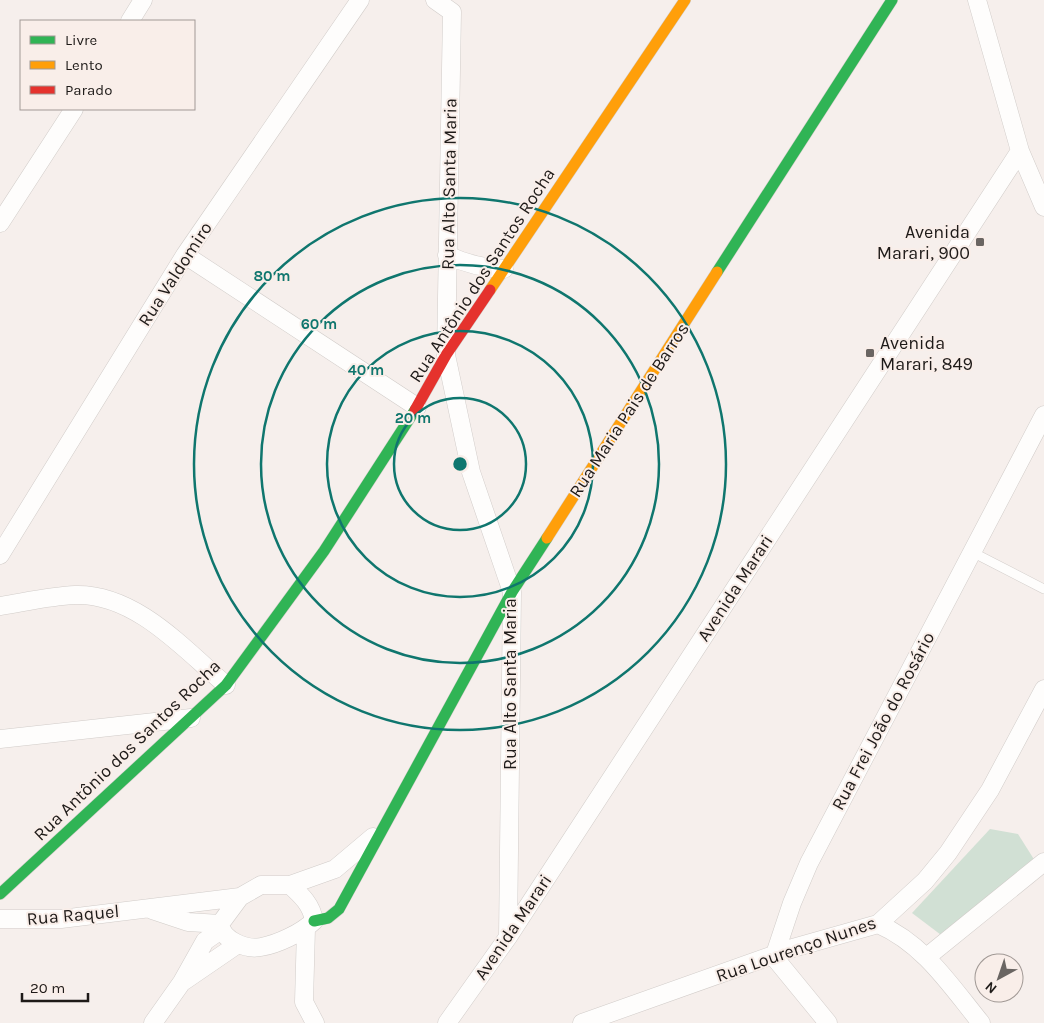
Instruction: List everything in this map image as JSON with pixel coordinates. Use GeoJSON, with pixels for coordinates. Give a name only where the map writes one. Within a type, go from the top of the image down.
{"type":"FeatureCollection","features":[{"type":"Feature","properties":{"kind":"street"},"geometry":{"type":"LineString","coordinates":[[131,20],[144,0]]}},
{"type":"Feature","properties":{"kind":"street","name":"Rua Valdomiro"},"geometry":{"type":"LineString","coordinates":[[0,555],[185,255],[360,0]]}},
{"type":"Feature","properties":{"kind":"street","name":"Rua Alto Santa Maria"},"geometry":{"type":"LineString","coordinates":[[435,0],[456,6],[447,255],[446,355],[471,472],[512,592],[508,937]]}},
{"type":"Feature","properties":{"kind":"street","name":"Rua Antônio dos Santos Rocha"},"geometry":{"type":"LineString","coordinates":[[0,894],[192,718],[226,684],[324,551],[417,407],[446,355],[685,0]]}},
{"type":"Feature","properties":{"kind":"street","name":"Rua Maria Pais de Barros"},"geometry":{"type":"LineString","coordinates":[[310,925],[328,918],[339,909],[512,592],[892,0]]}},
{"type":"Feature","properties":{"kind":"street"},"geometry":{"type":"LineString","coordinates":[[977,0],[1020,151],[1044,207]]}},
{"type":"Feature","properties":{"kind":"street"},"geometry":{"type":"LineString","coordinates":[[0,223],[73,110]]}},
{"type":"Feature","properties":{"kind":"street","name":"Avenida Marari"},"geometry":{"type":"LineString","coordinates":[[447,1023],[508,937],[1020,151]]}},
{"type":"Feature","properties":{"kind":"street"},"geometry":{"type":"LineString","coordinates":[[185,255],[417,407]]}},
{"type":"Feature","properties":{"kind":"street"},"geometry":{"type":"LineString","coordinates":[[447,255],[466,264],[486,269],[504,269]]}},
{"type":"Feature","properties":{"kind":"street","name":"Rua Frei João do Rosário"},"geometry":{"type":"LineString","coordinates":[[774,956],[809,862],[1044,415]]}},
{"type":"Feature","properties":{"kind":"street"},"geometry":{"type":"LineString","coordinates":[[0,606],[76,595],[120,604],[156,626],[226,684]]}},
{"type":"Feature","properties":{"kind":"street","name":"Rua Lourenço Nunes"},"geometry":{"type":"LineString","coordinates":[[582,1023],[793,948],[878,924],[925,881],[948,853],[990,790],[1044,689]]}},
{"type":"Feature","properties":{"kind":"street"},"geometry":{"type":"LineString","coordinates":[[0,740],[192,718]]}},
{"type":"Feature","properties":{"kind":"street","name":"Rua Maria Pais de Barros"},"geometry":{"type":"LineString","coordinates":[[290,885],[335,869],[381,830]]}},
{"type":"Feature","properties":{"kind":"street"},"geometry":{"type":"LineString","coordinates":[[928,956],[1044,862]]}},
{"type":"Feature","properties":{"kind":"street"},"geometry":{"type":"LineString","coordinates":[[153,1023],[182,982],[205,941],[221,927],[240,898],[261,885],[290,885],[303,896],[313,912],[310,925],[304,1002],[316,1023]]}},
{"type":"Feature","properties":{"kind":"street","name":"Rua Raquel"},"geometry":{"type":"LineString","coordinates":[[0,919],[36,920],[240,898]]}},
{"type":"Feature","properties":{"kind":"street","name":"Rua Raquel"},"geometry":{"type":"LineString","coordinates":[[147,909],[188,922],[221,927]]}},
{"type":"Feature","properties":{"kind":"street"},"geometry":{"type":"LineString","coordinates":[[878,924],[892,930],[928,956],[981,1023]]}},
{"type":"Feature","properties":{"kind":"street"},"geometry":{"type":"LineString","coordinates":[[221,927],[228,938],[238,944],[260,948],[310,925]]}},
{"type":"Feature","properties":{"kind":"street"},"geometry":{"type":"LineString","coordinates":[[182,982],[238,944]]}},
{"type":"Feature","properties":{"kind":"street"},"geometry":{"type":"LineString","coordinates":[[774,956],[828,1023]]}},
{"type":"Feature","properties":{"kind":"lane"},"geometry":{"type":"LineString","coordinates":[[972,552],[1044,589]]}},
{"type":"Feature","properties":{"kind":"green space"},"geometry":{"type":"Polygon","coordinates":[[[990,829],[1018,834],[1042,872],[953,944],[912,913],[990,829]]]}},
{"type":"Feature","properties":{"kind":"traffic: fast"},"geometry":{"type":"LineString","coordinates":[[717,272],[892,0]]}},
{"type":"Feature","properties":{"kind":"traffic: fast"},"geometry":{"type":"LineString","coordinates":[[0,894],[226,685],[324,551],[415,410]]}},
{"type":"Feature","properties":{"kind":"traffic: fast"},"geometry":{"type":"LineString","coordinates":[[314,921],[328,918],[339,909],[512,592],[547,538]]}},
{"type":"Feature","properties":{"kind":"traffic: slow"},"geometry":{"type":"LineString","coordinates":[[490,290],[685,0]]}},
{"type":"Feature","properties":{"kind":"traffic: slow"},"geometry":{"type":"LineString","coordinates":[[547,538],[717,272]]}},
{"type":"Feature","properties":{"kind":"traffic: jam"},"geometry":{"type":"LineString","coordinates":[[415,410],[446,355],[490,290]]}},
{"type":"Feature","properties":{"kind":"place","name":"Avenida Marari, 900"},"geometry":{"type":"Point","coordinates":[980,242]}},
{"type":"Feature","properties":{"kind":"place","name":"Avenida Marari, 849"},"geometry":{"type":"Point","coordinates":[870,353]}}]}
